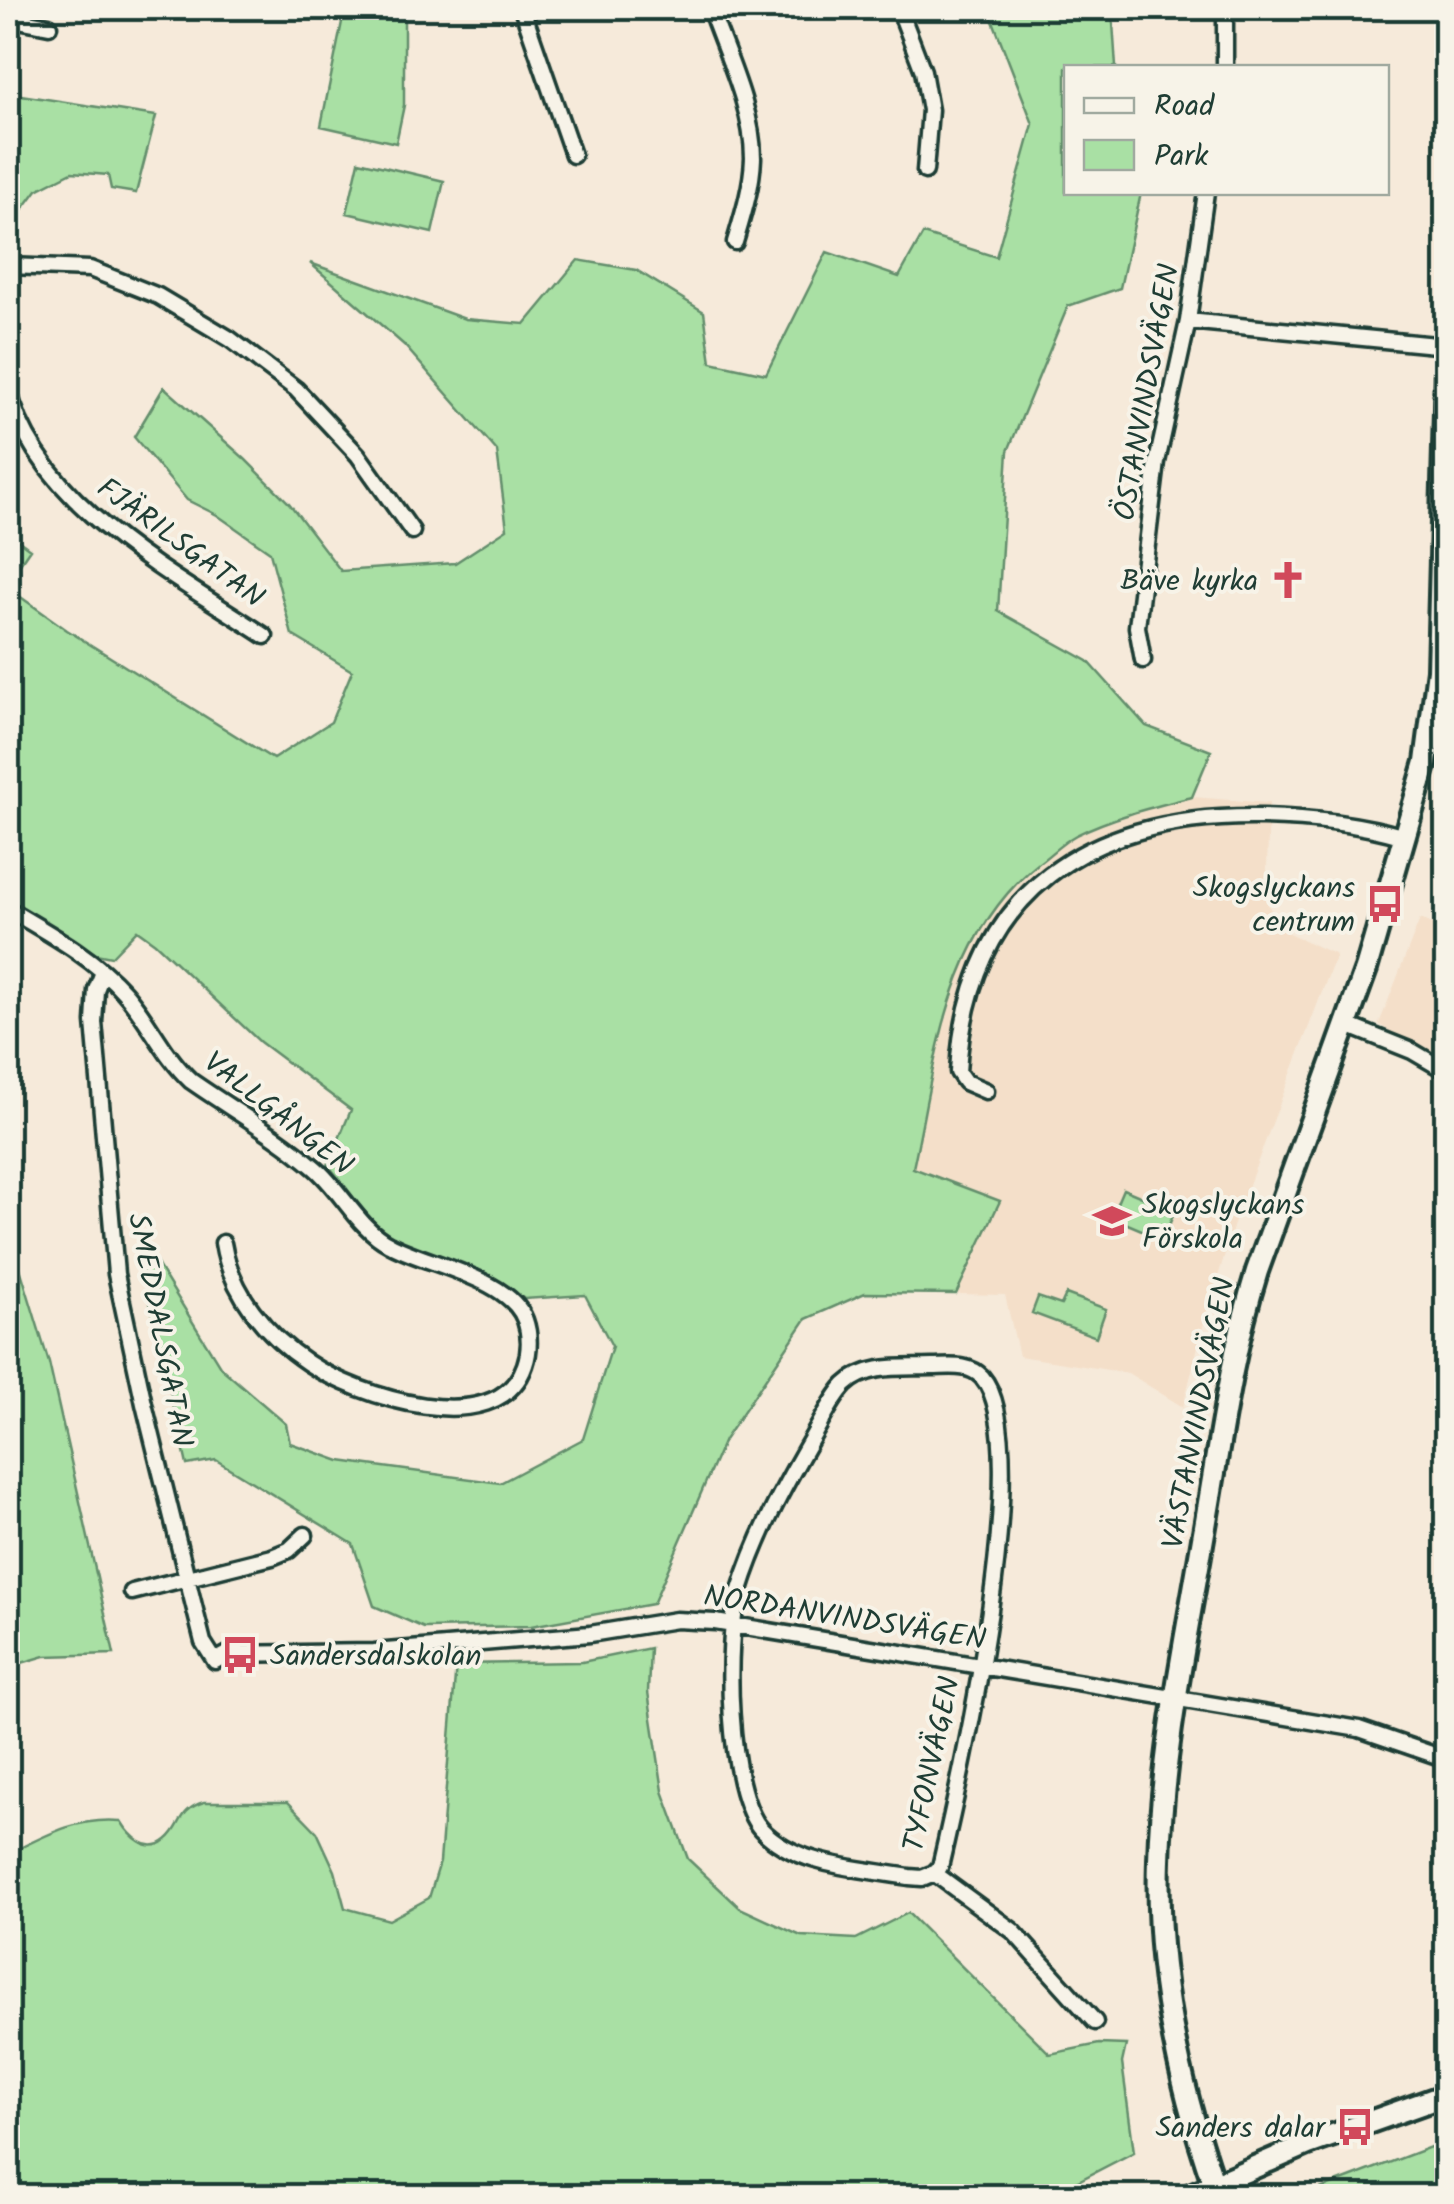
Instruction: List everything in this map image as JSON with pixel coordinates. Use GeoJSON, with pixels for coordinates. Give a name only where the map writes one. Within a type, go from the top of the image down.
{"type":"FeatureCollection","features":[{"type":"Feature","properties":{"kind":"street"},"geometry":{"type":"LineString","coordinates":[[522,8],[572,155]]}},
{"type":"Feature","properties":{"kind":"street"},"geometry":{"type":"LineString","coordinates":[[710,8],[742,103],[753,157],[748,196],[735,242]]}},
{"type":"Feature","properties":{"kind":"street"},"geometry":{"type":"LineString","coordinates":[[899,8],[923,70],[930,110],[925,171]]}},
{"type":"Feature","properties":{"kind":"street"},"geometry":{"type":"LineString","coordinates":[[1225,8],[1226,65]]}},
{"type":"Feature","properties":{"kind":"street"},"geometry":{"type":"LineString","coordinates":[[8,18],[48,26]]}},
{"type":"Feature","properties":{"kind":"street","name":"ÖSTANVINDSVÄGEN"},"geometry":{"type":"LineString","coordinates":[[1142,660],[1137,626],[1157,462],[1188,322],[1206,195]]}},
{"type":"Feature","properties":{"kind":"street"},"geometry":{"type":"LineString","coordinates":[[8,266],[90,269],[158,296],[230,339],[296,389],[358,455],[412,531]]}},
{"type":"Feature","properties":{"kind":"street"},"geometry":{"type":"LineString","coordinates":[[1188,322],[1446,346]]}},
{"type":"Feature","properties":{"kind":"street","name":"VÄSTANVINDSVÄGEN"},"geometry":{"type":"LineString","coordinates":[[1214,2186],[1190,2117],[1171,2028],[1159,1916],[1164,1783],[1220,1430],[1242,1322],[1347,1025],[1426,762],[1438,670],[1446,372]]}},
{"type":"Feature","properties":{"kind":"street","name":"FJÄRILSGATAN"},"geometry":{"type":"LineString","coordinates":[[8,387],[41,460],[82,508],[133,549],[265,636]]}},
{"type":"Feature","properties":{"kind":"street"},"geometry":{"type":"LineString","coordinates":[[986,1090],[966,1082],[958,1072],[965,1012],[975,979],[1004,922],[1024,898],[1060,867],[1130,832],[1226,817],[1319,818],[1405,837]]}},
{"type":"Feature","properties":{"kind":"street"},"geometry":{"type":"LineString","coordinates":[[8,909],[103,972]]}},
{"type":"Feature","properties":{"kind":"street","name":"VALLGÅNGEN"},"geometry":{"type":"LineString","coordinates":[[103,972],[126,994],[174,1065],[314,1167],[385,1242],[504,1293],[525,1320],[528,1354],[522,1372],[505,1392],[470,1406],[424,1406],[380,1398],[352,1386],[308,1364],[256,1317],[227,1271],[222,1243]]}},
{"type":"Feature","properties":{"kind":"street","name":"SMEDDALSGATAN"},"geometry":{"type":"LineString","coordinates":[[103,972],[96,990],[94,1022],[116,1274],[144,1404],[204,1642],[222,1658]]}},
{"type":"Feature","properties":{"kind":"street"},"geometry":{"type":"LineString","coordinates":[[1347,1025],[1412,1051],[1446,1071]]}},
{"type":"Feature","properties":{"kind":"street","name":"TYFONVÄGEN"},"geometry":{"type":"LineString","coordinates":[[967,1368],[983,1378],[994,1396],[1000,1431],[1000,1545],[964,1766],[940,1867],[922,1878],[909,1877],[800,1856],[760,1827],[742,1789],[732,1741],[733,1626],[738,1595],[774,1502],[846,1384],[876,1370],[967,1368]]}},
{"type":"Feature","properties":{"kind":"street"},"geometry":{"type":"LineString","coordinates":[[132,1592],[272,1557],[289,1550],[304,1535]]}},
{"type":"Feature","properties":{"kind":"street","name":"NORDANVINDSVÄGEN"},"geometry":{"type":"LineString","coordinates":[[222,1658],[374,1652],[590,1634],[676,1620],[1177,1696],[1359,1729],[1446,1759]]}},
{"type":"Feature","properties":{"kind":"street"},"geometry":{"type":"LineString","coordinates":[[934,1872],[1012,1930],[1095,2022]]}},
{"type":"Feature","properties":{"kind":"street"},"geometry":{"type":"LineString","coordinates":[[1188,2196],[1308,2144],[1446,2095]]}},
{"type":"Feature","properties":{"kind":"shaded area"},"geometry":{"type":"Polygon","coordinates":[[[1192,797],[1269,803],[1266,901],[1282,930],[1336,955],[1234,1224],[1183,1407],[1128,1373],[1019,1356],[1005,1295],[956,1294],[999,1201],[913,1169],[944,1012],[964,960],[989,916],[1026,874],[1073,836],[1132,813],[1192,797]]]}},
{"type":"Feature","properties":{"kind":"shaded area"},"geometry":{"type":"Polygon","coordinates":[[[1420,919],[1446,930],[1446,1071],[1379,1024],[1420,919]]]}},
{"type":"Feature","properties":{"kind":"green space"},"geometry":{"type":"Polygon","coordinates":[[[351,8],[404,12],[404,105],[396,143],[321,126],[343,17],[351,8]]]}},
{"type":"Feature","properties":{"kind":"green space"},"geometry":{"type":"Polygon","coordinates":[[[988,8],[1112,8],[1116,65],[1064,65],[1064,195],[1141,195],[1120,288],[1068,306],[1008,451],[998,611],[1088,661],[1146,726],[1211,751],[1192,797],[1133,813],[1076,835],[1039,863],[1008,893],[983,927],[964,964],[939,1043],[913,1168],[1000,1201],[956,1294],[865,1293],[806,1319],[724,1440],[653,1604],[531,1626],[424,1628],[374,1606],[353,1544],[216,1460],[187,1465],[140,1259],[154,1259],[221,1368],[286,1424],[290,1443],[340,1461],[500,1483],[583,1439],[612,1346],[585,1295],[524,1299],[493,1279],[406,1246],[381,1229],[328,1165],[351,1110],[260,1042],[155,943],[137,930],[111,957],[96,954],[8,900],[8,533],[30,549],[12,575],[15,593],[273,759],[331,722],[352,671],[292,635],[270,552],[217,515],[187,500],[134,437],[164,387],[289,503],[341,571],[455,563],[507,529],[497,451],[404,345],[310,263],[465,319],[525,324],[578,260],[636,270],[704,312],[711,362],[766,374],[827,252],[899,277],[923,234],[996,257],[1033,124],[988,8]]]}},
{"type":"Feature","properties":{"kind":"green space"},"geometry":{"type":"Polygon","coordinates":[[[8,93],[156,116],[136,193],[111,189],[108,175],[72,172],[37,190],[8,229],[8,93]]]}},
{"type":"Feature","properties":{"kind":"green space"},"geometry":{"type":"Polygon","coordinates":[[[359,161],[444,181],[432,233],[347,213],[359,161]]]}},
{"type":"Feature","properties":{"kind":"green space"},"geometry":{"type":"Polygon","coordinates":[[[1123,1189],[1175,1211],[1163,1239],[1111,1217],[1123,1189]]]}},
{"type":"Feature","properties":{"kind":"green space"},"geometry":{"type":"Polygon","coordinates":[[[8,1229],[49,1363],[114,1654],[45,1656],[8,1667],[8,1229]]]}},
{"type":"Feature","properties":{"kind":"green space"},"geometry":{"type":"Polygon","coordinates":[[[1066,1294],[1106,1309],[1096,1337],[1032,1313],[1038,1297],[1061,1305],[1066,1294]]]}},
{"type":"Feature","properties":{"kind":"green space"},"geometry":{"type":"Polygon","coordinates":[[[650,1648],[648,1692],[663,1791],[688,1859],[740,1908],[801,1936],[856,1939],[908,1913],[1050,2054],[1099,2044],[1126,2045],[1122,2063],[1134,2152],[1049,2196],[8,2196],[8,1854],[62,1829],[105,1820],[121,1821],[134,1838],[146,1845],[159,1844],[171,1835],[189,1809],[204,1802],[288,1802],[317,1832],[335,1871],[345,1908],[389,1920],[429,1898],[440,1862],[456,1664],[582,1662],[650,1648]]]}},
{"type":"Feature","properties":{"kind":"green space"},"geometry":{"type":"Polygon","coordinates":[[[1446,2141],[1446,2196],[1302,2196],[1446,2141]]]}},
{"type":"Feature","properties":{"kind":"place","name":"Bäve kyrka"},"geometry":{"type":"Point","coordinates":[1288,580]}},
{"type":"Feature","properties":{"kind":"place","name":"Skogslyckans centrum"},"geometry":{"type":"Point","coordinates":[1385,904]}},
{"type":"Feature","properties":{"kind":"place","name":"Skogslyckans Förskola"},"geometry":{"type":"Point","coordinates":[1112,1221]}},
{"type":"Feature","properties":{"kind":"place","name":"Sandersdalskolan"},"geometry":{"type":"Point","coordinates":[240,1655]}},
{"type":"Feature","properties":{"kind":"place","name":"Sanders dalar"},"geometry":{"type":"Point","coordinates":[1355,2127]}}]}
